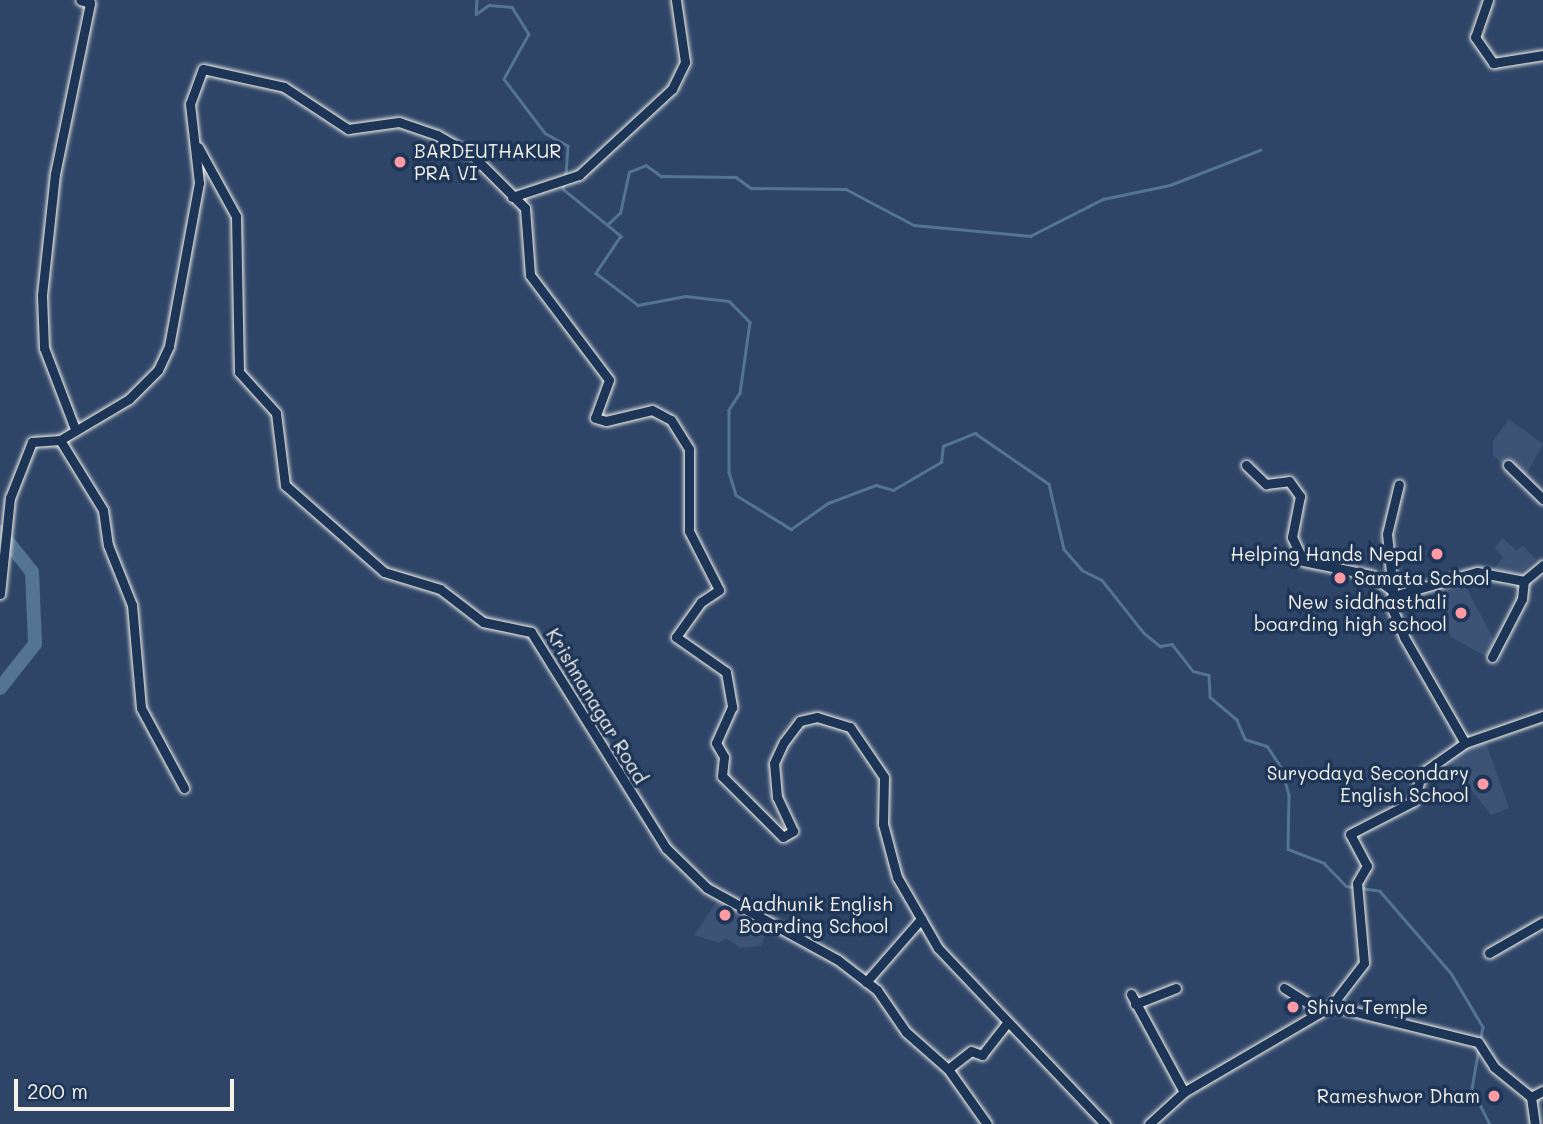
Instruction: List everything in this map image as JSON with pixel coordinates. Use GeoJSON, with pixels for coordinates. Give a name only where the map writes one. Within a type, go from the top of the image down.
{"type":"FeatureCollection","features":[{"type":"Feature","properties":{"kind":"street"},"geometry":{"type":"LineString","coordinates":[[75,429],[44,348],[42,295],[55,174],[90,3],[80,0]]}},
{"type":"Feature","properties":{"kind":"street"},"geometry":{"type":"LineString","coordinates":[[512,197],[562,178],[579,175],[672,89],[685,62],[676,0]]}},
{"type":"Feature","properties":{"kind":"street"},"geometry":{"type":"LineString","coordinates":[[1488,0],[1475,37],[1493,63],[1543,55]]}},
{"type":"Feature","properties":{"kind":"street"},"geometry":{"type":"LineString","coordinates":[[0,594],[10,498],[32,442],[60,440],[130,399],[158,370],[169,346],[199,183],[197,145],[190,104],[203,68],[224,68],[284,87],[348,129],[399,122],[437,135],[472,155],[525,208],[530,228],[530,275],[609,380],[596,418],[606,421],[652,411],[670,420],[689,449],[688,531],[719,590],[701,602],[676,637],[726,672],[733,706],[716,743],[724,757],[722,776],[783,837],[793,831],[777,797],[774,764],[784,742],[800,721],[817,717],[850,727],[884,777],[883,824],[897,877],[938,948],[1105,1124]]}},
{"type":"Feature","properties":{"kind":"street","name":"Krishnanagar Road"},"geometry":{"type":"LineString","coordinates":[[197,145],[236,216],[239,372],[276,413],[285,485],[384,572],[440,589],[483,622],[531,632],[666,848],[707,888],[866,982],[906,1032],[948,1069],[987,1124]]}},
{"type":"Feature","properties":{"kind":"street"},"geometry":{"type":"LineString","coordinates":[[60,440],[103,510],[104,531],[132,605],[141,708],[184,788]]}},
{"type":"Feature","properties":{"kind":"street"},"geometry":{"type":"LineString","coordinates":[[1246,465],[1266,484],[1289,481],[1300,496],[1292,537],[1303,561],[1371,575],[1393,594]]}},
{"type":"Feature","properties":{"kind":"street"},"geometry":{"type":"LineString","coordinates":[[1507,465],[1543,499]]}},
{"type":"Feature","properties":{"kind":"street"},"geometry":{"type":"LineString","coordinates":[[1399,484],[1387,526],[1393,594],[1418,666],[1465,743]]}},
{"type":"Feature","properties":{"kind":"street"},"geometry":{"type":"LineString","coordinates":[[1492,657],[1522,599],[1524,581],[1543,565]]}},
{"type":"Feature","properties":{"kind":"street"},"geometry":{"type":"LineString","coordinates":[[1393,594],[1477,572],[1524,581]]}},
{"type":"Feature","properties":{"kind":"street"},"geometry":{"type":"LineString","coordinates":[[1331,1006],[1364,963],[1357,883],[1367,866],[1350,834],[1414,801],[1421,774],[1465,743],[1543,716]]}},
{"type":"Feature","properties":{"kind":"street"},"geometry":{"type":"LineString","coordinates":[[866,982],[921,919]]}},
{"type":"Feature","properties":{"kind":"street"},"geometry":{"type":"LineString","coordinates":[[1489,953],[1543,922]]}},
{"type":"Feature","properties":{"kind":"street"},"geometry":{"type":"LineString","coordinates":[[1135,1004],[1176,988]]}},
{"type":"Feature","properties":{"kind":"street"},"geometry":{"type":"LineString","coordinates":[[1284,988],[1319,1010]]}},
{"type":"Feature","properties":{"kind":"street"},"geometry":{"type":"LineString","coordinates":[[1131,994],[1184,1093]]}},
{"type":"Feature","properties":{"kind":"street"},"geometry":{"type":"LineString","coordinates":[[1149,1124],[1184,1093],[1319,1010],[1331,1006],[1478,1042],[1494,1067],[1531,1097],[1535,1124]]}},
{"type":"Feature","properties":{"kind":"street"},"geometry":{"type":"LineString","coordinates":[[948,1069],[971,1051],[982,1055],[1007,1023]]}},
{"type":"Feature","properties":{"kind":"street"},"geometry":{"type":"LineString","coordinates":[[1531,1097],[1543,1091]]}},
{"type":"Feature","properties":{"kind":"shaded area"},"geometry":{"type":"Polygon","coordinates":[[[1509,419],[1543,444],[1522,482],[1493,455],[1493,441],[1509,419]]]}},
{"type":"Feature","properties":{"kind":"shaded area"},"geometry":{"type":"Polygon","coordinates":[[[1502,538],[1516,550],[1523,546],[1536,559],[1519,574],[1494,569],[1503,557],[1495,548],[1502,538]]]}},
{"type":"Feature","properties":{"kind":"shaded area","name":"New siddhasthali boarding high school"},"geometry":{"type":"Polygon","coordinates":[[[1462,580],[1494,640],[1487,657],[1451,637],[1434,589],[1462,580]]]}},
{"type":"Feature","properties":{"kind":"shaded area","name":"Suryodaya Secondary English School"},"geometry":{"type":"Polygon","coordinates":[[[1484,738],[1509,808],[1491,815],[1447,759],[1484,738]]]}},
{"type":"Feature","properties":{"kind":"shaded area","name":"Aadhunik English Boarding School"},"geometry":{"type":"Polygon","coordinates":[[[718,900],[767,929],[761,946],[740,948],[726,938],[719,943],[694,935],[718,900]]]}},
{"type":"Feature","properties":{"kind":"waterway"},"geometry":{"type":"LineString","coordinates":[[477,0],[476,14],[489,5],[512,7],[529,34],[504,79],[545,133],[568,146],[566,176]]}},
{"type":"Feature","properties":{"kind":"waterway"},"geometry":{"type":"LineString","coordinates":[[608,224],[620,213],[629,172],[646,165],[661,176],[736,177],[751,188],[846,189],[914,225],[1030,236],[1103,199],[1170,185],[1260,150]]}},
{"type":"Feature","properties":{"kind":"waterway"},"geometry":{"type":"LineString","coordinates":[[565,183],[563,189],[621,236],[596,273],[638,305],[685,296],[729,301],[750,322],[740,393],[729,410],[729,472],[736,495],[791,529],[828,503],[876,485],[893,490],[941,462],[943,446],[975,433],[1049,484],[1064,549],[1082,570],[1102,580],[1144,633],[1160,646],[1172,644],[1193,671],[1209,675],[1210,697],[1237,720],[1245,739],[1267,746],[1281,767],[1289,795],[1288,849],[1324,863],[1346,886],[1380,891],[1451,973],[1483,1027],[1480,1042]]}},
{"type":"Feature","properties":{"kind":"waterway"},"geometry":{"type":"LineString","coordinates":[[0,532],[32,572],[35,644],[0,688]]}},
{"type":"Feature","properties":{"kind":"waterway"},"geometry":{"type":"LineString","coordinates":[[1479,1048],[1472,1089],[1490,1124]]}},
{"type":"Feature","properties":{"kind":"place","name":"BARDEUTHAKUR PRA VI"},"geometry":{"type":"Point","coordinates":[400,162]}},
{"type":"Feature","properties":{"kind":"place","name":"Helping Hands Nepal"},"geometry":{"type":"Point","coordinates":[1437,554]}},
{"type":"Feature","properties":{"kind":"place","name":"Samata School"},"geometry":{"type":"Point","coordinates":[1340,578]}},
{"type":"Feature","properties":{"kind":"place","name":"New siddhasthali boarding high school"},"geometry":{"type":"Point","coordinates":[1461,613]}},
{"type":"Feature","properties":{"kind":"place","name":"Suryodaya Secondary English School"},"geometry":{"type":"Point","coordinates":[1483,784]}},
{"type":"Feature","properties":{"kind":"place","name":"Aadhunik English Boarding School"},"geometry":{"type":"Point","coordinates":[725,915]}},
{"type":"Feature","properties":{"kind":"place","name":"Shiva Temple"},"geometry":{"type":"Point","coordinates":[1293,1007]}},
{"type":"Feature","properties":{"kind":"place","name":"Rameshwor Dham"},"geometry":{"type":"Point","coordinates":[1494,1096]}}]}
